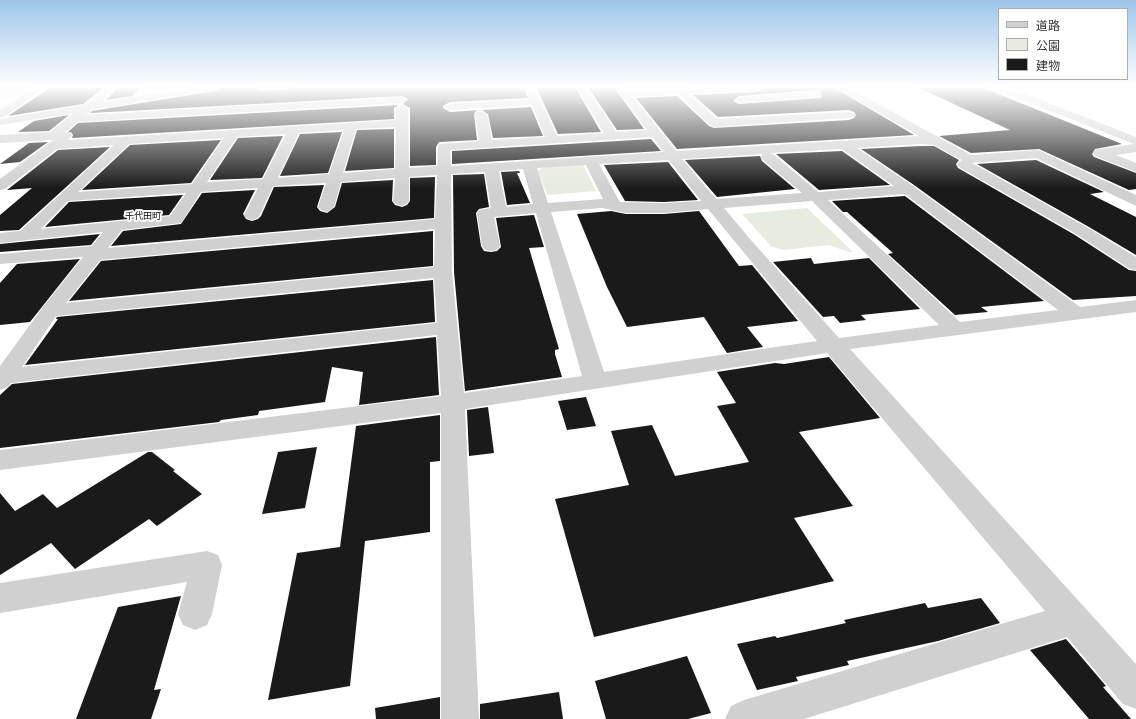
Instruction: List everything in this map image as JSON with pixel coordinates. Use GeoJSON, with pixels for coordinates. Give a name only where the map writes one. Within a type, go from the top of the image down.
{"type":"FeatureCollection","features":[{"type":"Feature","properties":{"kind":"street"},"geometry":{"type":"LineString","coordinates":[[0,186],[54,140],[73,121]]}},
{"type":"Feature","properties":{"kind":"street"},"geometry":{"type":"LineString","coordinates":[[482,121],[486,144]]}},
{"type":"Feature","properties":{"kind":"street"},"geometry":{"type":"LineString","coordinates":[[544,121],[553,140]]}},
{"type":"Feature","properties":{"kind":"street"},"geometry":{"type":"LineString","coordinates":[[602,121],[612,136]]}},
{"type":"Feature","properties":{"kind":"street"},"geometry":{"type":"LineString","coordinates":[[646,121],[744,243],[1136,691]]}},
{"type":"Feature","properties":{"kind":"street"},"geometry":{"type":"LineString","coordinates":[[711,121],[714,123],[770,121]]}},
{"type":"Feature","properties":{"kind":"street"},"geometry":{"type":"LineString","coordinates":[[901,121],[932,137],[936,142]]}},
{"type":"Feature","properties":{"kind":"street"},"geometry":{"type":"LineString","coordinates":[[1084,121],[1136,141]]}},
{"type":"Feature","properties":{"kind":"street"},"geometry":{"type":"LineString","coordinates":[[0,139],[126,140],[403,123],[401,201]]}},
{"type":"Feature","properties":{"kind":"street"},"geometry":{"type":"LineString","coordinates":[[326,207],[351,126]]}},
{"type":"Feature","properties":{"kind":"street"},"geometry":{"type":"LineString","coordinates":[[252,215],[294,130]]}},
{"type":"Feature","properties":{"kind":"street"},"geometry":{"type":"LineString","coordinates":[[862,130],[882,143]]}},
{"type":"Feature","properties":{"kind":"street"},"geometry":{"type":"LineString","coordinates":[[460,719],[453,403],[443,272],[444,147],[656,133]]}},
{"type":"Feature","properties":{"kind":"street"},"geometry":{"type":"LineString","coordinates":[[0,238],[175,220],[233,134]]}},
{"type":"Feature","properties":{"kind":"street"},"geometry":{"type":"LineString","coordinates":[[24,236],[126,140]]}},
{"type":"Feature","properties":{"kind":"street"},"geometry":{"type":"LineString","coordinates":[[64,197],[445,170],[846,146],[921,140],[936,142],[969,159],[1038,154],[1136,202]]}},
{"type":"Feature","properties":{"kind":"street"},"geometry":{"type":"LineString","coordinates":[[846,146],[908,189],[1075,313]]}},
{"type":"Feature","properties":{"kind":"street"},"geometry":{"type":"LineString","coordinates":[[1136,147],[1100,153],[1136,168]]}},
{"type":"Feature","properties":{"kind":"street"},"geometry":{"type":"LineString","coordinates":[[768,157],[816,197],[955,329]]}},
{"type":"Feature","properties":{"kind":"street"},"geometry":{"type":"LineString","coordinates":[[591,162],[614,206]]}},
{"type":"Feature","properties":{"kind":"street"},"geometry":{"type":"LineString","coordinates":[[964,164],[1082,231],[1136,265]]}},
{"type":"Feature","properties":{"kind":"street"},"geometry":{"type":"LineString","coordinates":[[529,165],[595,380]]}},
{"type":"Feature","properties":{"kind":"street"},"geometry":{"type":"LineString","coordinates":[[491,167],[499,212]]}},
{"type":"Feature","properties":{"kind":"street"},"geometry":{"type":"LineString","coordinates":[[491,246],[485,213],[602,203],[626,208],[664,208],[908,189]]}},
{"type":"Feature","properties":{"kind":"street"},"geometry":{"type":"LineString","coordinates":[[0,259],[95,253],[443,223]]}},
{"type":"Feature","properties":{"kind":"street"},"geometry":{"type":"LineString","coordinates":[[2,379],[50,311],[117,226]]}},
{"type":"Feature","properties":{"kind":"street"},"geometry":{"type":"LineString","coordinates":[[50,311],[443,272]]}},
{"type":"Feature","properties":{"kind":"street"},"geometry":{"type":"LineString","coordinates":[[0,460],[453,403],[595,380],[834,345],[1136,306]]}},
{"type":"Feature","properties":{"kind":"street"},"geometry":{"type":"LineString","coordinates":[[2,379],[447,328]]}},
{"type":"Feature","properties":{"kind":"street"},"geometry":{"type":"LineString","coordinates":[[0,598],[207,565],[195,614]]}},
{"type":"Feature","properties":{"kind":"street"},"geometry":{"type":"LineString","coordinates":[[744,719],[1073,619]]}},
{"type":"Feature","properties":{"kind":"green space"},"geometry":{"type":"Polygon","coordinates":[[[583,165],[596,191],[547,195],[538,171],[544,167],[583,165]]]}},
{"type":"Feature","properties":{"kind":"green space"},"geometry":{"type":"Polygon","coordinates":[[[807,208],[853,252],[829,245],[783,250],[771,246],[742,214],[807,208]]]}},
{"type":"Feature","properties":{"kind":"building"},"geometry":{"type":"Polygon","coordinates":[[[34,121],[62,121],[49,131],[18,132],[34,121]]]}},
{"type":"Feature","properties":{"kind":"building"},"geometry":{"type":"Polygon","coordinates":[[[122,121],[368,121],[72,138],[73,135],[71,132],[68,132],[78,123],[122,121]]]}},
{"type":"Feature","properties":{"kind":"building"},"geometry":{"type":"Polygon","coordinates":[[[410,121],[475,121],[477,140],[439,142],[436,147],[436,165],[410,166],[410,121]]]}},
{"type":"Feature","properties":{"kind":"building"},"geometry":{"type":"Polygon","coordinates":[[[489,121],[537,121],[543,136],[493,138],[489,121]]]}},
{"type":"Feature","properties":{"kind":"building"},"geometry":{"type":"Polygon","coordinates":[[[552,121],[594,121],[601,132],[558,134],[552,121]]]}},
{"type":"Feature","properties":{"kind":"building"},"geometry":{"type":"Polygon","coordinates":[[[611,121],[638,121],[644,129],[617,130],[611,121]]]}},
{"type":"Feature","properties":{"kind":"building"},"geometry":{"type":"Polygon","coordinates":[[[654,121],[703,121],[714,128],[840,121],[890,121],[914,135],[677,149],[654,121]]]}},
{"type":"Feature","properties":{"kind":"building"},"geometry":{"type":"Polygon","coordinates":[[[990,121],[1064,121],[1122,144],[1095,149],[1092,154],[1094,157],[1136,173],[1136,189],[1129,190],[1039,149],[971,153],[939,136],[1010,130],[990,121]]]}},
{"type":"Feature","properties":{"kind":"building"},"geometry":{"type":"Polygon","coordinates":[[[394,129],[394,168],[345,171],[357,130],[394,129]]]}},
{"type":"Feature","properties":{"kind":"building"},"geometry":{"type":"Polygon","coordinates":[[[342,132],[328,173],[280,176],[300,134],[342,132]]]}},
{"type":"Feature","properties":{"kind":"building"},"geometry":{"type":"Polygon","coordinates":[[[283,136],[262,178],[210,180],[238,138],[283,136]]]}},
{"type":"Feature","properties":{"kind":"building"},"geometry":{"type":"Polygon","coordinates":[[[651,139],[661,151],[452,164],[452,151],[651,139]]]}},
{"type":"Feature","properties":{"kind":"building"},"geometry":{"type":"Polygon","coordinates":[[[221,140],[191,183],[82,190],[130,145],[221,140]]]}},
{"type":"Feature","properties":{"kind":"building"},"geometry":{"type":"Polygon","coordinates":[[[48,142],[20,162],[0,164],[29,143],[48,142]]]}},
{"type":"Feature","properties":{"kind":"building"},"geometry":{"type":"Polygon","coordinates":[[[934,146],[959,160],[956,164],[958,168],[1075,235],[1129,270],[1136,271],[1136,296],[1073,300],[914,185],[861,149],[934,146]]]}},
{"type":"Feature","properties":{"kind":"building"},"geometry":{"type":"Polygon","coordinates":[[[110,147],[19,230],[0,231],[0,215],[32,188],[7,190],[58,150],[110,147]]]}},
{"type":"Feature","properties":{"kind":"building"},"geometry":{"type":"Polygon","coordinates":[[[842,151],[890,185],[819,190],[776,154],[842,151]]]}},
{"type":"Feature","properties":{"kind":"building"},"geometry":{"type":"Polygon","coordinates":[[[760,156],[762,161],[795,189],[717,197],[685,160],[760,156]]]}},
{"type":"Feature","properties":{"kind":"building"},"geometry":{"type":"Polygon","coordinates":[[[1036,160],[1104,192],[1090,194],[1136,217],[1136,255],[977,164],[1036,160]]]}},
{"type":"Feature","properties":{"kind":"building"},"geometry":{"type":"Polygon","coordinates":[[[668,162],[698,200],[664,202],[625,201],[604,165],[668,162]]]}},
{"type":"Feature","properties":{"kind":"building"},"geometry":{"type":"Polygon","coordinates":[[[519,171],[520,173],[517,173],[530,203],[507,205],[501,172],[519,171]]]}},
{"type":"Feature","properties":{"kind":"building"},"geometry":{"type":"Polygon","coordinates":[[[484,174],[489,207],[479,209],[476,213],[481,246],[484,251],[497,251],[501,247],[496,218],[534,215],[544,247],[529,248],[559,349],[555,350],[555,354],[562,377],[465,391],[454,272],[453,175],[484,174]]]}},
{"type":"Feature","properties":{"kind":"building"},"geometry":{"type":"Polygon","coordinates":[[[435,177],[434,218],[111,246],[123,231],[181,224],[202,193],[255,190],[243,214],[246,219],[252,221],[261,216],[274,187],[324,185],[317,207],[320,211],[327,213],[335,207],[342,183],[393,180],[392,201],[395,205],[402,207],[407,205],[410,201],[410,178],[435,177]]]}},
{"type":"Feature","properties":{"kind":"building"},"geometry":{"type":"Polygon","coordinates":[[[183,195],[169,215],[45,227],[69,202],[183,195]]]}},
{"type":"Feature","properties":{"kind":"building"},"geometry":{"type":"Polygon","coordinates":[[[905,196],[1044,301],[981,307],[988,312],[955,315],[888,254],[893,253],[847,212],[843,212],[832,201],[905,196]]]}},
{"type":"Feature","properties":{"kind":"building"},"geometry":{"type":"Polygon","coordinates":[[[611,211],[626,214],[664,214],[699,211],[739,266],[752,265],[798,321],[747,327],[763,347],[727,353],[704,317],[627,327],[607,287],[577,214],[611,211]]]}},
{"type":"Feature","properties":{"kind":"building"},"geometry":{"type":"Polygon","coordinates":[[[433,231],[433,266],[69,301],[101,261],[433,231]]]}},
{"type":"Feature","properties":{"kind":"building"},"geometry":{"type":"Polygon","coordinates":[[[100,234],[91,245],[0,252],[0,244],[100,234]]]}},
{"type":"Feature","properties":{"kind":"building"},"geometry":{"type":"Polygon","coordinates":[[[811,258],[814,264],[869,258],[920,309],[861,315],[866,320],[840,323],[834,316],[823,317],[773,262],[811,258]]]}},
{"type":"Feature","properties":{"kind":"building"},"geometry":{"type":"Polygon","coordinates":[[[80,259],[30,322],[0,325],[0,283],[17,264],[80,259]]]}},
{"type":"Feature","properties":{"kind":"building"},"geometry":{"type":"Polygon","coordinates":[[[433,280],[435,322],[25,365],[58,319],[56,319],[57,317],[433,280]]]}},
{"type":"Feature","properties":{"kind":"building"},"geometry":{"type":"Polygon","coordinates":[[[436,337],[439,395],[359,405],[363,372],[332,367],[325,402],[259,411],[258,415],[221,420],[219,422],[0,448],[0,395],[12,384],[436,337]]]}},
{"type":"Feature","properties":{"kind":"building"},"geometry":{"type":"Polygon","coordinates":[[[829,357],[880,418],[799,432],[853,506],[794,518],[834,581],[594,637],[555,499],[629,485],[611,431],[652,425],[675,476],[749,462],[717,406],[736,403],[717,372],[775,363],[784,364],[829,357]]]}},
{"type":"Feature","properties":{"kind":"building"},"geometry":{"type":"Polygon","coordinates":[[[586,397],[596,426],[567,430],[558,401],[586,397]]]}},
{"type":"Feature","properties":{"kind":"building"},"geometry":{"type":"Polygon","coordinates":[[[488,407],[494,453],[469,456],[467,410],[488,407]]]}},
{"type":"Feature","properties":{"kind":"building"},"geometry":{"type":"Polygon","coordinates":[[[440,415],[440,461],[430,462],[430,532],[365,541],[350,686],[268,700],[297,553],[340,547],[356,426],[440,415]]]}},
{"type":"Feature","properties":{"kind":"building"},"geometry":{"type":"Polygon","coordinates":[[[317,447],[305,508],[262,514],[278,452],[317,447]]]}},
{"type":"Feature","properties":{"kind":"building"},"geometry":{"type":"Polygon","coordinates":[[[148,452],[152,452],[202,494],[157,526],[149,519],[75,569],[51,543],[0,575],[0,493],[15,511],[43,494],[57,508],[148,452]]]}},
{"type":"Feature","properties":{"kind":"building"},"geometry":{"type":"Polygon","coordinates":[[[181,596],[154,690],[161,689],[151,719],[76,719],[118,607],[181,596]]]}},
{"type":"Feature","properties":{"kind":"building"},"geometry":{"type":"Polygon","coordinates":[[[981,598],[1000,623],[938,641],[847,661],[849,665],[796,677],[798,681],[757,690],[737,644],[775,636],[777,638],[846,623],[844,620],[925,603],[928,608],[981,598]]]}},
{"type":"Feature","properties":{"kind":"building"},"geometry":{"type":"Polygon","coordinates":[[[1066,639],[1106,686],[1103,687],[1131,719],[1089,719],[1030,650],[1066,639]]]}},
{"type":"Feature","properties":{"kind":"building"},"geometry":{"type":"Polygon","coordinates":[[[687,656],[711,713],[688,719],[606,719],[595,681],[687,656]]]}},
{"type":"Feature","properties":{"kind":"building"},"geometry":{"type":"Polygon","coordinates":[[[559,692],[563,719],[480,719],[480,704],[559,692]]]}},
{"type":"Feature","properties":{"kind":"building"},"geometry":{"type":"Polygon","coordinates":[[[440,697],[440,719],[376,719],[375,708],[440,697]]]}},
{"type":"Feature","properties":{"kind":"waterway"},"geometry":{"type":"LineString","coordinates":[[53,134],[81,132]]}},
{"type":"Feature","properties":{"kind":"district","name":"千代田町"},"geometry":{"type":"Point","coordinates":[143,216]}}]}
